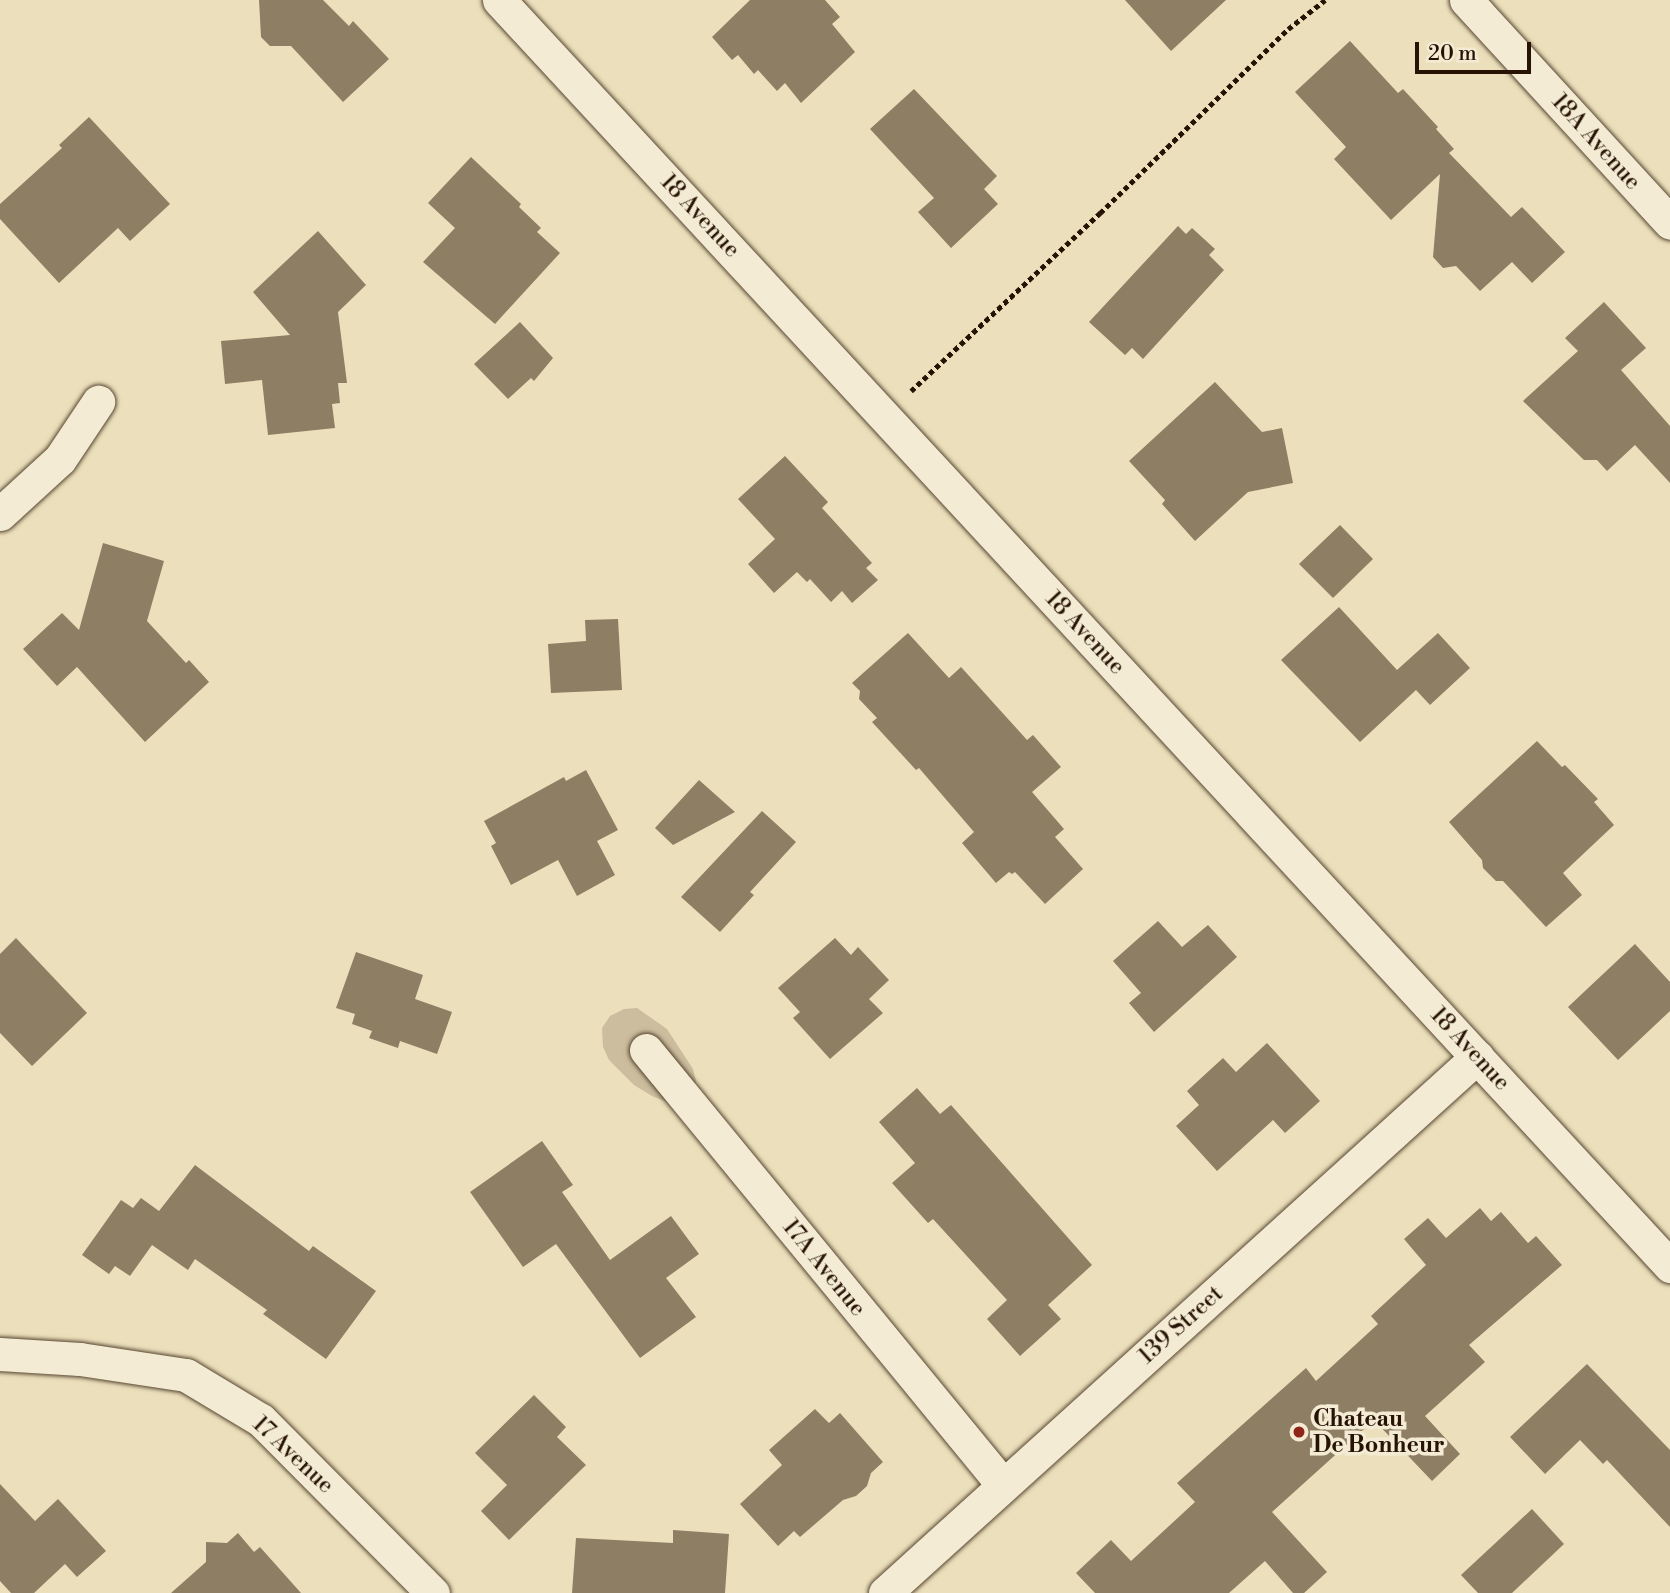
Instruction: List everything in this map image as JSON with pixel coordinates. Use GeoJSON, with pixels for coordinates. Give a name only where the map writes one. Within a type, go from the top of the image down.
{"type":"FeatureCollection","features":[{"type":"Feature","properties":{"kind":"street","name":"18 Avenue"},"geometry":{"type":"LineString","coordinates":[[499,0],[1670,1266]]}},
{"type":"Feature","properties":{"kind":"street","name":"18A Avenue"},"geometry":{"type":"LineString","coordinates":[[1466,0],[1670,223]]}},
{"type":"Feature","properties":{"kind":"street"},"geometry":{"type":"LineString","coordinates":[[0,514],[60,459],[99,402]]}},
{"type":"Feature","properties":{"kind":"street","name":"17A Avenue"},"geometry":{"type":"LineString","coordinates":[[646,1050],[1003,1485]]}},
{"type":"Feature","properties":{"kind":"street","name":"139 Street"},"geometry":{"type":"LineString","coordinates":[[885,1593],[1477,1057]]}},
{"type":"Feature","properties":{"kind":"street","name":"17 Avenue"},"geometry":{"type":"LineString","coordinates":[[0,1354],[80,1359],[186,1375],[261,1420],[432,1593]]}},
{"type":"Feature","properties":{"kind":"path"},"geometry":{"type":"LineString","coordinates":[[907,395],[1081,231],[1288,29],[1325,0]]}},
{"type":"Feature","properties":{"kind":"shaded area"},"geometry":{"type":"Polygon","coordinates":[[[637,1008],[667,1029],[693,1069],[696,1081],[692,1091],[684,1099],[667,1102],[652,1096],[634,1085],[609,1060],[603,1047],[602,1028],[610,1016],[624,1009],[637,1008]]]}},
{"type":"Feature","properties":{"kind":"building"},"geometry":{"type":"Polygon","coordinates":[[[259,0],[323,0],[349,26],[353,21],[389,59],[343,102],[291,46],[270,46],[261,37],[259,0]]]}},
{"type":"Feature","properties":{"kind":"building"},"geometry":{"type":"Polygon","coordinates":[[[750,0],[825,0],[840,17],[832,24],[855,52],[801,103],[785,83],[777,91],[758,70],[754,74],[738,55],[732,60],[712,37],[750,0]]]}},
{"type":"Feature","properties":{"kind":"building"},"geometry":{"type":"Polygon","coordinates":[[[1125,0],[1226,0],[1171,51],[1125,0]]]}},
{"type":"Feature","properties":{"kind":"building"},"geometry":{"type":"Polygon","coordinates":[[[1350,41],[1398,93],[1403,89],[1438,127],[1436,129],[1454,149],[1449,153],[1511,217],[1522,207],[1565,252],[1532,283],[1512,262],[1480,291],[1456,266],[1443,268],[1433,257],[1440,174],[1391,220],[1334,159],[1346,147],[1295,92],[1350,41]]]}},
{"type":"Feature","properties":{"kind":"building"},"geometry":{"type":"Polygon","coordinates":[[[914,89],[997,176],[984,189],[998,204],[951,248],[918,212],[934,198],[870,129],[914,89]]]}},
{"type":"Feature","properties":{"kind":"building"},"geometry":{"type":"Polygon","coordinates":[[[89,117],[170,204],[130,241],[118,228],[59,283],[0,219],[0,204],[62,148],[59,145],[89,117]]]}},
{"type":"Feature","properties":{"kind":"building"},"geometry":{"type":"Polygon","coordinates":[[[471,157],[521,204],[519,207],[541,228],[537,232],[560,253],[495,324],[423,262],[455,228],[428,203],[471,157]]]}},
{"type":"Feature","properties":{"kind":"building"},"geometry":{"type":"Polygon","coordinates":[[[1178,226],[1186,234],[1192,228],[1215,249],[1209,255],[1224,270],[1143,359],[1132,348],[1125,355],[1089,322],[1178,226]]]}},
{"type":"Feature","properties":{"kind":"building"},"geometry":{"type":"Polygon","coordinates":[[[318,231],[366,285],[338,312],[347,383],[338,383],[340,403],[332,404],[335,428],[268,435],[262,380],[225,384],[221,341],[290,335],[253,292],[318,231]]]}},
{"type":"Feature","properties":{"kind":"building"},"geometry":{"type":"Polygon","coordinates":[[[1604,302],[1646,348],[1621,370],[1670,426],[1670,483],[1635,445],[1607,471],[1597,460],[1584,460],[1523,401],[1578,351],[1565,338],[1604,302]]]}},
{"type":"Feature","properties":{"kind":"building"},"geometry":{"type":"Polygon","coordinates":[[[520,322],[553,358],[534,381],[531,378],[508,399],[474,364],[520,322]]]}},
{"type":"Feature","properties":{"kind":"building"},"geometry":{"type":"Polygon","coordinates":[[[1215,382],[1262,432],[1282,428],[1293,483],[1248,492],[1195,541],[1162,504],[1165,500],[1129,461],[1215,382]]]}},
{"type":"Feature","properties":{"kind":"building"},"geometry":{"type":"Polygon","coordinates":[[[785,456],[828,502],[822,508],[872,563],[866,568],[878,580],[852,603],[842,591],[831,602],[810,579],[807,582],[797,572],[774,593],[748,564],[775,539],[738,499],[785,456]]]}},
{"type":"Feature","properties":{"kind":"building"},"geometry":{"type":"Polygon","coordinates":[[[1340,525],[1373,559],[1333,598],[1299,564],[1340,525]]]}},
{"type":"Feature","properties":{"kind":"building"},"geometry":{"type":"Polygon","coordinates":[[[103,543],[164,561],[147,621],[186,663],[189,660],[209,682],[145,742],[77,667],[57,686],[23,649],[62,613],[79,630],[103,543]]]}},
{"type":"Feature","properties":{"kind":"building"},"geometry":{"type":"Polygon","coordinates":[[[1339,607],[1397,670],[1438,633],[1470,668],[1430,705],[1416,690],[1360,742],[1281,660],[1339,607]]]}},
{"type":"Feature","properties":{"kind":"building"},"geometry":{"type":"Polygon","coordinates":[[[618,619],[622,690],[551,693],[548,644],[586,641],[585,620],[618,619]]]}},
{"type":"Feature","properties":{"kind":"building"},"geometry":{"type":"Polygon","coordinates":[[[908,633],[949,678],[961,667],[1027,740],[1033,735],[1061,767],[1032,792],[1064,829],[1055,837],[1083,869],[1045,904],[1015,872],[1009,872],[996,883],[962,843],[974,832],[919,768],[916,770],[872,722],[877,718],[859,699],[860,691],[852,683],[908,633]]]}},
{"type":"Feature","properties":{"kind":"building"},"geometry":{"type":"Polygon","coordinates":[[[1537,741],[1598,799],[1594,802],[1614,825],[1563,873],[1582,895],[1546,927],[1503,881],[1496,881],[1483,868],[1482,860],[1449,822],[1537,741]]]}},
{"type":"Feature","properties":{"kind":"building"},"geometry":{"type":"Polygon","coordinates":[[[586,770],[618,830],[597,841],[615,875],[577,896],[558,860],[511,885],[491,846],[496,843],[484,821],[564,777],[566,781],[586,770]]]}},
{"type":"Feature","properties":{"kind":"building"},"geometry":{"type":"Polygon","coordinates":[[[699,780],[735,812],[673,845],[655,828],[699,780]]]}},
{"type":"Feature","properties":{"kind":"building"},"geometry":{"type":"Polygon","coordinates":[[[762,811],[796,842],[750,892],[754,895],[720,932],[681,897],[762,811]]]}},
{"type":"Feature","properties":{"kind":"building"},"geometry":{"type":"Polygon","coordinates":[[[1158,921],[1182,947],[1208,925],[1237,957],[1154,1032],[1129,1003],[1141,993],[1113,961],[1158,921]]]}},
{"type":"Feature","properties":{"kind":"building"},"geometry":{"type":"Polygon","coordinates":[[[16,938],[87,1013],[32,1066],[0,1033],[0,954],[16,938]]]}},
{"type":"Feature","properties":{"kind":"building"},"geometry":{"type":"Polygon","coordinates":[[[835,938],[851,955],[858,947],[889,980],[869,999],[883,1013],[830,1059],[793,1018],[800,1012],[778,988],[835,938]]]}},
{"type":"Feature","properties":{"kind":"building"},"geometry":{"type":"Polygon","coordinates":[[[1635,944],[1670,982],[1670,1011],[1618,1060],[1568,1007],[1635,944]]]}},
{"type":"Feature","properties":{"kind":"building"},"geometry":{"type":"Polygon","coordinates":[[[356,952],[423,975],[415,999],[452,1012],[437,1054],[400,1041],[398,1048],[369,1038],[372,1031],[352,1024],[355,1014],[336,1008],[356,952]]]}},
{"type":"Feature","properties":{"kind":"building"},"geometry":{"type":"Polygon","coordinates":[[[1267,1043],[1320,1101],[1285,1133],[1273,1120],[1217,1171],[1176,1126],[1199,1105],[1187,1091],[1223,1058],[1236,1072],[1267,1043]]]}},
{"type":"Feature","properties":{"kind":"building"},"geometry":{"type":"Polygon","coordinates":[[[917,1088],[940,1114],[951,1105],[1092,1265],[1048,1305],[1061,1319],[1020,1356],[987,1319],[1007,1300],[933,1219],[928,1223],[892,1183],[915,1163],[879,1122],[917,1088]]]}},
{"type":"Feature","properties":{"kind":"building"},"geometry":{"type":"Polygon","coordinates":[[[542,1141],[573,1185],[562,1192],[610,1260],[671,1216],[699,1254],[666,1278],[696,1317],[640,1358],[556,1244],[523,1267],[470,1192],[542,1141]]]}},
{"type":"Feature","properties":{"kind":"building"},"geometry":{"type":"Polygon","coordinates":[[[195,1165],[309,1251],[313,1246],[376,1291],[326,1359],[263,1314],[267,1310],[195,1259],[188,1270],[152,1245],[130,1276],[115,1266],[109,1274],[82,1255],[121,1200],[133,1208],[141,1198],[159,1211],[195,1165]]]}},
{"type":"Feature","properties":{"kind":"building"},"geometry":{"type":"Polygon","coordinates":[[[1480,1208],[1491,1221],[1501,1212],[1528,1243],[1536,1236],[1562,1265],[1469,1345],[1485,1362],[1425,1416],[1460,1454],[1432,1481],[1374,1420],[1272,1512],[1327,1572],[1304,1593],[1293,1593],[1265,1561],[1229,1593],[1095,1593],[1076,1573],[1111,1540],[1131,1561],[1195,1502],[1177,1483],[1306,1368],[1316,1381],[1378,1324],[1371,1316],[1426,1265],[1404,1239],[1428,1218],[1446,1238],[1480,1208]]]}},
{"type":"Feature","properties":{"kind":"building"},"geometry":{"type":"Polygon","coordinates":[[[1587,1364],[1670,1450],[1670,1527],[1607,1460],[1603,1464],[1580,1440],[1545,1474],[1510,1437],[1587,1364]]]}},
{"type":"Feature","properties":{"kind":"building"},"geometry":{"type":"Polygon","coordinates":[[[534,1395],[566,1427],[557,1437],[586,1465],[509,1540],[481,1511],[507,1485],[475,1453],[534,1395]]]}},
{"type":"Feature","properties":{"kind":"building"},"geometry":{"type":"Polygon","coordinates":[[[815,1409],[829,1423],[840,1413],[883,1462],[871,1473],[867,1486],[856,1496],[843,1500],[800,1537],[794,1531],[778,1546],[740,1504],[782,1465],[769,1450],[815,1409]]]}},
{"type":"Feature","properties":{"kind":"building"},"geometry":{"type":"Polygon","coordinates":[[[0,1484],[35,1521],[58,1499],[106,1551],[77,1577],[65,1564],[34,1593],[11,1593],[0,1581],[0,1484]]]}},
{"type":"Feature","properties":{"kind":"building"},"geometry":{"type":"Polygon","coordinates":[[[1532,1509],[1564,1544],[1512,1593],[1478,1593],[1461,1575],[1532,1509]]]}},
{"type":"Feature","properties":{"kind":"building"},"geometry":{"type":"Polygon","coordinates":[[[673,1530],[729,1534],[725,1593],[572,1593],[576,1538],[673,1543],[673,1530]]]}},
{"type":"Feature","properties":{"kind":"building"},"geometry":{"type":"Polygon","coordinates":[[[238,1533],[254,1552],[260,1547],[301,1593],[171,1593],[206,1562],[206,1542],[227,1543],[238,1533]]]}},
{"type":"Feature","properties":{"kind":"place","name":"Chateau De Bonheur"},"geometry":{"type":"Point","coordinates":[1299,1432]}}]}
